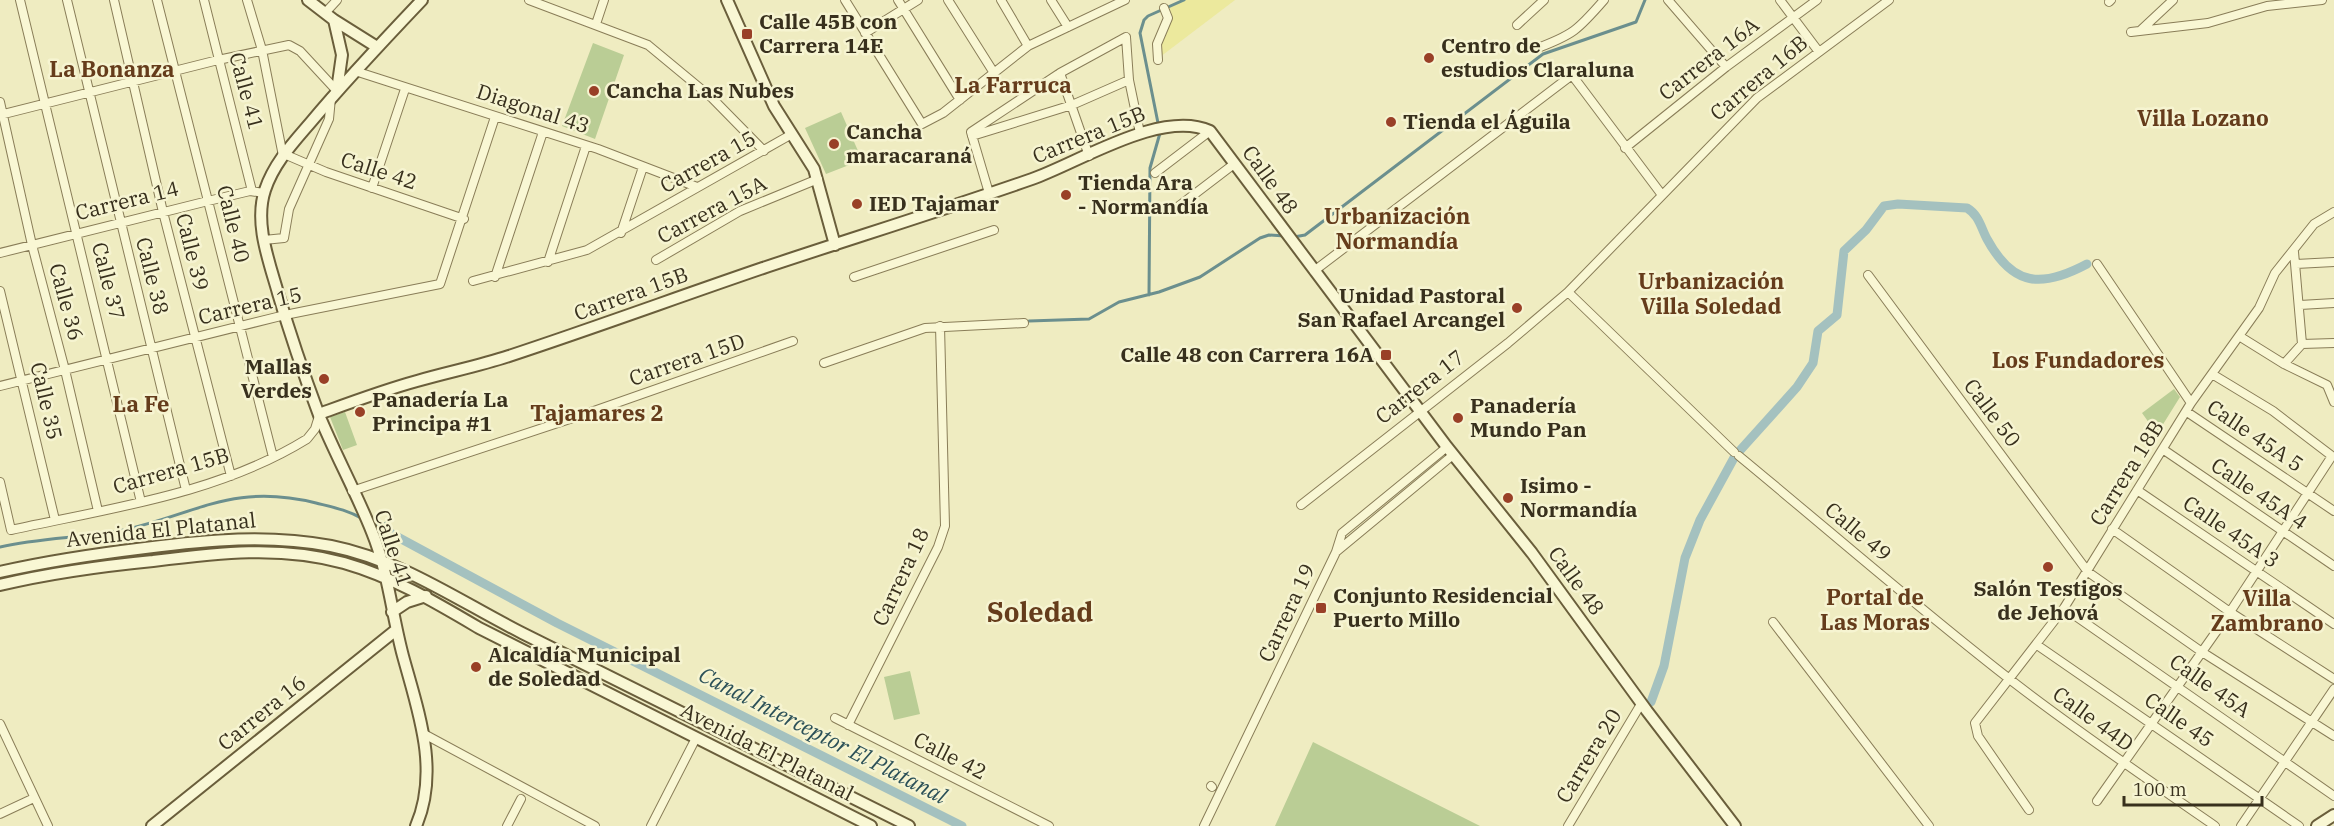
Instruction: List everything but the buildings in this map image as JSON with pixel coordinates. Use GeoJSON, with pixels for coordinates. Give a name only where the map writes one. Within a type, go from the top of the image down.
{"type":"FeatureCollection","features":[{"type":"Feature","properties":{"kind":"main road"},"geometry":{"type":"LineString","coordinates":[[308,0],[329,17],[377,46]]}},
{"type":"Feature","properties":{"kind":"main road"},"geometry":{"type":"LineString","coordinates":[[258,192],[283,155],[334,94],[422,0]]}},
{"type":"Feature","properties":{"kind":"main road"},"geometry":{"type":"LineString","coordinates":[[727,0],[769,95],[818,178],[835,245]]}},
{"type":"Feature","properties":{"kind":"main road"},"geometry":{"type":"LineString","coordinates":[[329,17],[342,55],[334,94]]}},
{"type":"Feature","properties":{"kind":"main road","name":"Carrera 15B"},"geometry":{"type":"LineString","coordinates":[[319,414],[420,380],[458,372],[554,342],[989,193],[1089,156],[1140,133],[1158,128],[1193,125],[1210,131]]}},
{"type":"Feature","properties":{"kind":"main road","name":"Calle 48"},"geometry":{"type":"LineString","coordinates":[[1210,131],[1284,236],[1314,271],[1450,451],[1532,554],[1642,705],[1735,826]]}},
{"type":"Feature","properties":{"kind":"main road","name":"Calle 41"},"geometry":{"type":"LineString","coordinates":[[258,192],[264,240],[285,315],[319,414],[372,532],[424,734]]}},
{"type":"Feature","properties":{"kind":"main road","name":"Avenida El Platanal"},"geometry":{"type":"LineString","coordinates":[[0,572],[44,562],[122,550],[250,538],[333,546],[381,560],[909,826]]}},
{"type":"Feature","properties":{"kind":"main road","name":"Avenida El Platanal"},"geometry":{"type":"LineString","coordinates":[[0,585],[56,573],[252,552],[313,556],[385,577],[426,596],[479,628],[871,826]]}},
{"type":"Feature","properties":{"kind":"main road"},"geometry":{"type":"LineString","coordinates":[[392,612],[407,602],[426,596]]}},
{"type":"Feature","properties":{"kind":"main road","name":"Carrera 16"},"geometry":{"type":"LineString","coordinates":[[152,826],[396,630]]}},
{"type":"Feature","properties":{"kind":"main road"},"geometry":{"type":"LineString","coordinates":[[416,826],[422,811],[427,774],[424,734]]}},
{"type":"Feature","properties":{"kind":"street","name":"Calle 37"},"geometry":{"type":"LineString","coordinates":[[20,0],[141,502]]}},
{"type":"Feature","properties":{"kind":"street","name":"Calle 38"},"geometry":{"type":"LineString","coordinates":[[67,0],[186,490]]}},
{"type":"Feature","properties":{"kind":"street","name":"Calle 39"},"geometry":{"type":"LineString","coordinates":[[114,0],[163,212],[231,476]]}},
{"type":"Feature","properties":{"kind":"street","name":"Calle 40"},"geometry":{"type":"LineString","coordinates":[[157,0],[273,457]]}},
{"type":"Feature","properties":{"kind":"street","name":"Calle 41"},"geometry":{"type":"LineString","coordinates":[[204,0],[218,60],[258,192]]}},
{"type":"Feature","properties":{"kind":"street"},"geometry":{"type":"LineString","coordinates":[[247,0],[262,50],[283,155]]}},
{"type":"Feature","properties":{"kind":"street"},"geometry":{"type":"LineString","coordinates":[[329,17],[337,0]]}},
{"type":"Feature","properties":{"kind":"street"},"geometry":{"type":"LineString","coordinates":[[529,0],[648,45],[712,98],[764,151]]}},
{"type":"Feature","properties":{"kind":"street"},"geometry":{"type":"LineString","coordinates":[[596,24],[604,0]]}},
{"type":"Feature","properties":{"kind":"street"},"geometry":{"type":"LineString","coordinates":[[845,0],[922,124],[960,100],[1028,46],[1125,0]]}},
{"type":"Feature","properties":{"kind":"street"},"geometry":{"type":"LineString","coordinates":[[898,0],[960,100]]}},
{"type":"Feature","properties":{"kind":"street"},"geometry":{"type":"LineString","coordinates":[[865,33],[918,0]]}},
{"type":"Feature","properties":{"kind":"street"},"geometry":{"type":"LineString","coordinates":[[948,0],[994,74]]}},
{"type":"Feature","properties":{"kind":"street"},"geometry":{"type":"LineString","coordinates":[[1001,0],[1028,46]]}},
{"type":"Feature","properties":{"kind":"street"},"geometry":{"type":"LineString","coordinates":[[1052,0],[1068,27]]}},
{"type":"Feature","properties":{"kind":"street"},"geometry":{"type":"LineString","coordinates":[[1517,25],[1544,0]]}},
{"type":"Feature","properties":{"kind":"street"},"geometry":{"type":"LineString","coordinates":[[1668,0],[1726,67]]}},
{"type":"Feature","properties":{"kind":"street"},"geometry":{"type":"LineString","coordinates":[[1780,0],[1819,52]]}},
{"type":"Feature","properties":{"kind":"street","name":"Carrera 16A"},"geometry":{"type":"LineString","coordinates":[[1625,148],[1726,67],[1817,0]]}},
{"type":"Feature","properties":{"kind":"street"},"geometry":{"type":"LineString","coordinates":[[1871,0],[1878,9]]}},
{"type":"Feature","properties":{"kind":"street","name":"Carrera 16B"},"geometry":{"type":"LineString","coordinates":[[1662,195],[1756,98],[1889,0]]}},
{"type":"Feature","properties":{"kind":"street"},"geometry":{"type":"LineString","coordinates":[[2141,30],[2173,0]]}},
{"type":"Feature","properties":{"kind":"street"},"geometry":{"type":"LineString","coordinates":[[2131,32],[2216,21],[2253,9],[2286,2],[2322,0]]}},
{"type":"Feature","properties":{"kind":"street"},"geometry":{"type":"LineString","coordinates":[[1535,49],[1567,37],[1581,26],[1601,1]]}},
{"type":"Feature","properties":{"kind":"street"},"geometry":{"type":"LineString","coordinates":[[1158,60],[1157,44],[1167,18],[1164,8]]}},
{"type":"Feature","properties":{"kind":"street"},"geometry":{"type":"LineString","coordinates":[[971,134],[1060,73],[1126,38],[1130,80],[1140,133]]}},
{"type":"Feature","properties":{"kind":"street"},"geometry":{"type":"LineString","coordinates":[[1,114],[135,83],[218,60],[289,45],[295,47],[334,94],[329,119],[289,210],[284,238],[264,240]]}},
{"type":"Feature","properties":{"kind":"street","name":"Diagonal 43"},"geometry":{"type":"LineString","coordinates":[[356,71],[405,89],[586,146],[697,187]]}},
{"type":"Feature","properties":{"kind":"street"},"geometry":{"type":"LineString","coordinates":[[1060,73],[1089,156]]}},
{"type":"Feature","properties":{"kind":"street"},"geometry":{"type":"LineString","coordinates":[[1314,271],[1572,75],[1662,195]]}},
{"type":"Feature","properties":{"kind":"street"},"geometry":{"type":"LineString","coordinates":[[971,134],[1072,105],[1130,80]]}},
{"type":"Feature","properties":{"kind":"street"},"geometry":{"type":"LineString","coordinates":[[372,188],[405,89]]}},
{"type":"Feature","properties":{"kind":"street","name":"Calle 36"},"geometry":{"type":"LineString","coordinates":[[0,102],[32,244],[98,511]]}},
{"type":"Feature","properties":{"kind":"street"},"geometry":{"type":"LineString","coordinates":[[464,219],[495,117]]}},
{"type":"Feature","properties":{"kind":"street"},"geometry":{"type":"LineString","coordinates":[[1155,173],[1210,131]]}},
{"type":"Feature","properties":{"kind":"street"},"geometry":{"type":"LineString","coordinates":[[495,277],[543,132]]}},
{"type":"Feature","properties":{"kind":"street","name":"Carrera 15"},"geometry":{"type":"LineString","coordinates":[[473,281],[495,277],[587,250],[792,134]]}},
{"type":"Feature","properties":{"kind":"street"},"geometry":{"type":"LineString","coordinates":[[971,134],[989,193]]}},
{"type":"Feature","properties":{"kind":"street"},"geometry":{"type":"LineString","coordinates":[[548,262],[586,146]]}},
{"type":"Feature","properties":{"kind":"street","name":"Calle 42"},"geometry":{"type":"LineString","coordinates":[[283,155],[464,219]]}},
{"type":"Feature","properties":{"kind":"street"},"geometry":{"type":"LineString","coordinates":[[1179,206],[1234,164]]}},
{"type":"Feature","properties":{"kind":"street"},"geometry":{"type":"LineString","coordinates":[[621,232],[643,167]]}},
{"type":"Feature","properties":{"kind":"street","name":"Carrera 15A"},"geometry":{"type":"LineString","coordinates":[[656,260],[740,211],[818,178]]}},
{"type":"Feature","properties":{"kind":"street","name":"Carrera 14"},"geometry":{"type":"LineString","coordinates":[[0,254],[208,201],[258,192]]}},
{"type":"Feature","properties":{"kind":"street","name":"Carrera 17"},"geometry":{"type":"LineString","coordinates":[[1301,505],[1421,412],[1568,292],[1662,195]]}},
{"type":"Feature","properties":{"kind":"street","name":"Carrera 18B"},"geometry":{"type":"LineString","coordinates":[[2029,810],[1975,729],[1975,723],[2064,608],[2191,403],[2259,308],[2270,282],[2314,224],[2334,212]]}},
{"type":"Feature","properties":{"kind":"street","name":"Carrera 15"},"geometry":{"type":"LineString","coordinates":[[0,386],[285,315],[441,284],[464,219]]}},
{"type":"Feature","properties":{"kind":"street"},"geometry":{"type":"LineString","coordinates":[[854,277],[994,230]]}},
{"type":"Feature","properties":{"kind":"street"},"geometry":{"type":"LineString","coordinates":[[2284,364],[2302,344],[2294,252]]}},
{"type":"Feature","properties":{"kind":"street"},"geometry":{"type":"LineString","coordinates":[[2296,264],[2334,261]]}},
{"type":"Feature","properties":{"kind":"street"},"geometry":{"type":"LineString","coordinates":[[2097,264],[2191,403]]}},
{"type":"Feature","properties":{"kind":"street","name":"Calle 50"},"geometry":{"type":"LineString","coordinates":[[1868,275],[2088,572],[2202,652],[2334,736]]}},
{"type":"Feature","properties":{"kind":"street","name":"Calle 35"},"geometry":{"type":"LineString","coordinates":[[0,291],[55,520]]}},
{"type":"Feature","properties":{"kind":"street","name":"Calle 49"},"geometry":{"type":"LineString","coordinates":[[1568,292],[1736,454],[1915,604],[2010,680]]}},
{"type":"Feature","properties":{"kind":"street"},"geometry":{"type":"LineString","coordinates":[[2300,304],[2334,303]]}},
{"type":"Feature","properties":{"kind":"street"},"geometry":{"type":"LineString","coordinates":[[824,363],[925,328],[1024,323]]}},
{"type":"Feature","properties":{"kind":"street","name":"Carrera 18"},"geometry":{"type":"LineString","coordinates":[[848,725],[938,547],[945,526],[940,326]]}},
{"type":"Feature","properties":{"kind":"street"},"geometry":{"type":"LineString","coordinates":[[2239,336],[2284,364],[2331,385],[2334,402]]}},
{"type":"Feature","properties":{"kind":"street","name":"Carrera 15D"},"geometry":{"type":"LineString","coordinates":[[352,490],[577,417],[794,341]]}},
{"type":"Feature","properties":{"kind":"street"},"geometry":{"type":"LineString","coordinates":[[2302,344],[2334,343]]}},
{"type":"Feature","properties":{"kind":"street"},"geometry":{"type":"LineString","coordinates":[[2097,801],[2230,612],[2332,456],[2273,411],[2212,374]]}},
{"type":"Feature","properties":{"kind":"street","name":"Calle 45A 5"},"geometry":{"type":"LineString","coordinates":[[2187,412],[2334,511]]}},
{"type":"Feature","properties":{"kind":"street","name":"Carrera 15B"},"geometry":{"type":"LineString","coordinates":[[0,482],[11,530],[141,502],[231,476],[307,439],[315,429],[319,414]]}},
{"type":"Feature","properties":{"kind":"street","name":"Calle 45A 4"},"geometry":{"type":"LineString","coordinates":[[2164,450],[2334,566]]}},
{"type":"Feature","properties":{"kind":"street","name":"Carrera 19"},"geometry":{"type":"LineString","coordinates":[[1204,826],[1341,543],[1450,451]]}},
{"type":"Feature","properties":{"kind":"street","name":"Calle 45A 3"},"geometry":{"type":"LineString","coordinates":[[2137,490],[2334,624]]}},
{"type":"Feature","properties":{"kind":"street"},"geometry":{"type":"LineString","coordinates":[[2112,529],[2230,612],[2334,679]]}},
{"type":"Feature","properties":{"kind":"street","name":"Calle 45A"},"geometry":{"type":"LineString","coordinates":[[2064,608],[2334,796]]}},
{"type":"Feature","properties":{"kind":"street"},"geometry":{"type":"LineString","coordinates":[[1773,622],[1929,826]]}},
{"type":"Feature","properties":{"kind":"street","name":"Calle 45"},"geometry":{"type":"LineString","coordinates":[[2037,645],[2299,826]]}},
{"type":"Feature","properties":{"kind":"street","name":"Calle 44D"},"geometry":{"type":"LineString","coordinates":[[2010,680],[2123,763],[2215,826]]}},
{"type":"Feature","properties":{"kind":"street"},"geometry":{"type":"LineString","coordinates":[[2241,826],[2334,689]]}},
{"type":"Feature","properties":{"kind":"street","name":"Carrera 20"},"geometry":{"type":"LineString","coordinates":[[1568,826],[1642,705]]}},
{"type":"Feature","properties":{"kind":"street","name":"Calle 42"},"geometry":{"type":"LineString","coordinates":[[835,718],[1049,826]]}},
{"type":"Feature","properties":{"kind":"street"},"geometry":{"type":"LineString","coordinates":[[0,724],[48,826]]}},
{"type":"Feature","properties":{"kind":"street"},"geometry":{"type":"LineString","coordinates":[[424,734],[595,826]]}},
{"type":"Feature","properties":{"kind":"street"},"geometry":{"type":"LineString","coordinates":[[651,826],[696,738]]}},
{"type":"Feature","properties":{"kind":"street"},"geometry":{"type":"LineString","coordinates":[[0,814],[34,798]]}},
{"type":"Feature","properties":{"kind":"street"},"geometry":{"type":"LineString","coordinates":[[507,826],[521,799]]}},
{"type":"Feature","properties":{"kind":"green space","name":"Cancha Las Nubes"},"geometry":{"type":"Polygon","coordinates":[[[593,43],[624,55],[595,139],[562,126],[593,43]]]}},
{"type":"Feature","properties":{"kind":"green space","name":"Cancha maracaraná"},"geometry":{"type":"Polygon","coordinates":[[[841,112],[862,160],[826,174],[805,128],[841,112]]]}},
{"type":"Feature","properties":{"kind":"green space"},"geometry":{"type":"Polygon","coordinates":[[[2174,389],[2180,397],[2157,434],[2142,413],[2174,389]]]}},
{"type":"Feature","properties":{"kind":"green space","name":"Mallas Verdes"},"geometry":{"type":"Polygon","coordinates":[[[345,412],[357,445],[343,450],[330,417],[345,412]]]}},
{"type":"Feature","properties":{"kind":"green space"},"geometry":{"type":"Polygon","coordinates":[[[910,671],[920,714],[894,720],[884,677],[910,671]]]}},
{"type":"Feature","properties":{"kind":"green space"},"geometry":{"type":"Polygon","coordinates":[[[1313,742],[1480,826],[1275,826],[1313,742]]]}},
{"type":"Feature","properties":{"kind":"sand"},"geometry":{"type":"Polygon","coordinates":[[[1186,0],[1235,0],[1160,57],[1159,44],[1166,9],[1186,0]]]}},
{"type":"Feature","properties":{"kind":"waterway"},"geometry":{"type":"LineString","coordinates":[[1149,295],[1150,168],[1160,133],[1140,33],[1144,20],[1148,16],[1184,0]]}},
{"type":"Feature","properties":{"kind":"waterway"},"geometry":{"type":"LineString","coordinates":[[1294,237],[1305,235],[1543,54],[1636,22],[1645,0]]}},
{"type":"Feature","properties":{"kind":"waterway"},"geometry":{"type":"LineString","coordinates":[[1651,702],[1664,666],[1685,558],[1700,520],[1735,456],[1797,387],[1813,363],[1818,331],[1837,315],[1844,251],[1866,230],[1884,206],[1898,204],[1967,208],[1977,218],[1987,239],[2007,267],[2030,278],[2056,277],[2087,264]]}},
{"type":"Feature","properties":{"kind":"waterway"},"geometry":{"type":"LineString","coordinates":[[1029,321],[1089,319],[1119,302],[1159,292],[1200,277],[1260,238],[1269,235],[1285,236]]}},
{"type":"Feature","properties":{"kind":"waterway"},"geometry":{"type":"LineString","coordinates":[[0,547],[119,531],[214,503],[260,496],[316,503],[346,511],[363,519]]}},
{"type":"Feature","properties":{"kind":"waterway","name":"Canal Interceptor El Platanal"},"geometry":{"type":"LineString","coordinates":[[372,523],[381,528],[391,518]]}},
{"type":"Feature","properties":{"kind":"waterway","name":"Canal Interceptor El Platanal"},"geometry":{"type":"LineString","coordinates":[[381,528],[557,623],[962,826]]}},
{"type":"Feature","properties":{"kind":"place","name":"Calle 45B con Carrera 14E"},"geometry":{"type":"Point","coordinates":[747,34]}},
{"type":"Feature","properties":{"kind":"place","name":"Centro de estudios Claraluna"},"geometry":{"type":"Point","coordinates":[1429,58]}},
{"type":"Feature","properties":{"kind":"place","name":"Cancha Las Nubes"},"geometry":{"type":"Point","coordinates":[594,91]}},
{"type":"Feature","properties":{"kind":"place","name":"Tienda el Águila"},"geometry":{"type":"Point","coordinates":[1391,122]}},
{"type":"Feature","properties":{"kind":"place","name":"Cancha maracaraná"},"geometry":{"type":"Point","coordinates":[834,144]}},
{"type":"Feature","properties":{"kind":"place","name":"Tienda Ara - Normandía"},"geometry":{"type":"Point","coordinates":[1066,195]}},
{"type":"Feature","properties":{"kind":"place","name":"IED Tajamar"},"geometry":{"type":"Point","coordinates":[857,204]}},
{"type":"Feature","properties":{"kind":"place","name":"Unidad Pastoral San Rafael Arcangel"},"geometry":{"type":"Point","coordinates":[1517,308]}},
{"type":"Feature","properties":{"kind":"place","name":"Calle 48 con Carrera 16A"},"geometry":{"type":"Point","coordinates":[1386,355]}},
{"type":"Feature","properties":{"kind":"place","name":"Mallas Verdes"},"geometry":{"type":"Point","coordinates":[324,379]}},
{"type":"Feature","properties":{"kind":"place","name":"Panadería La Principa #1"},"geometry":{"type":"Point","coordinates":[360,412]}},
{"type":"Feature","properties":{"kind":"place","name":"Panadería Mundo Pan"},"geometry":{"type":"Point","coordinates":[1458,418]}},
{"type":"Feature","properties":{"kind":"place","name":"Isimo - Normandía"},"geometry":{"type":"Point","coordinates":[1508,498]}},
{"type":"Feature","properties":{"kind":"place","name":"Salón Testigos de Jehová"},"geometry":{"type":"Point","coordinates":[2048,567]}},
{"type":"Feature","properties":{"kind":"place","name":"Conjunto Residencial Puerto Millo"},"geometry":{"type":"Point","coordinates":[1321,608]}},
{"type":"Feature","properties":{"kind":"place","name":"Alcaldía Municipal de Soledad"},"geometry":{"type":"Point","coordinates":[476,667]}},
{"type":"Feature","properties":{"kind":"district","name":"La Bonanza"},"geometry":{"type":"Point","coordinates":[112,69]}},
{"type":"Feature","properties":{"kind":"district","name":"La Farruca"},"geometry":{"type":"Point","coordinates":[1013,85]}},
{"type":"Feature","properties":{"kind":"district","name":"Villa Lozano"},"geometry":{"type":"Point","coordinates":[2203,118]}},
{"type":"Feature","properties":{"kind":"district","name":"Urbanización Normandía"},"geometry":{"type":"Point","coordinates":[1397,228]}},
{"type":"Feature","properties":{"kind":"district","name":"Urbanización Villa Soledad"},"geometry":{"type":"Point","coordinates":[1711,294]}},
{"type":"Feature","properties":{"kind":"district","name":"Los Fundadores"},"geometry":{"type":"Point","coordinates":[2078,360]}},
{"type":"Feature","properties":{"kind":"district","name":"La Fe"},"geometry":{"type":"Point","coordinates":[141,404]}},
{"type":"Feature","properties":{"kind":"district","name":"Tajamares 2"},"geometry":{"type":"Point","coordinates":[597,413]}},
{"type":"Feature","properties":{"kind":"district","name":"Portal de Las Moras"},"geometry":{"type":"Point","coordinates":[1875,610]}},
{"type":"Feature","properties":{"kind":"district","name":"Villa Zambrano"},"geometry":{"type":"Point","coordinates":[2267,610]}},
{"type":"Feature","properties":{"kind":"district","name":"Soledad"},"geometry":{"type":"Point","coordinates":[1040,613]}}]}
